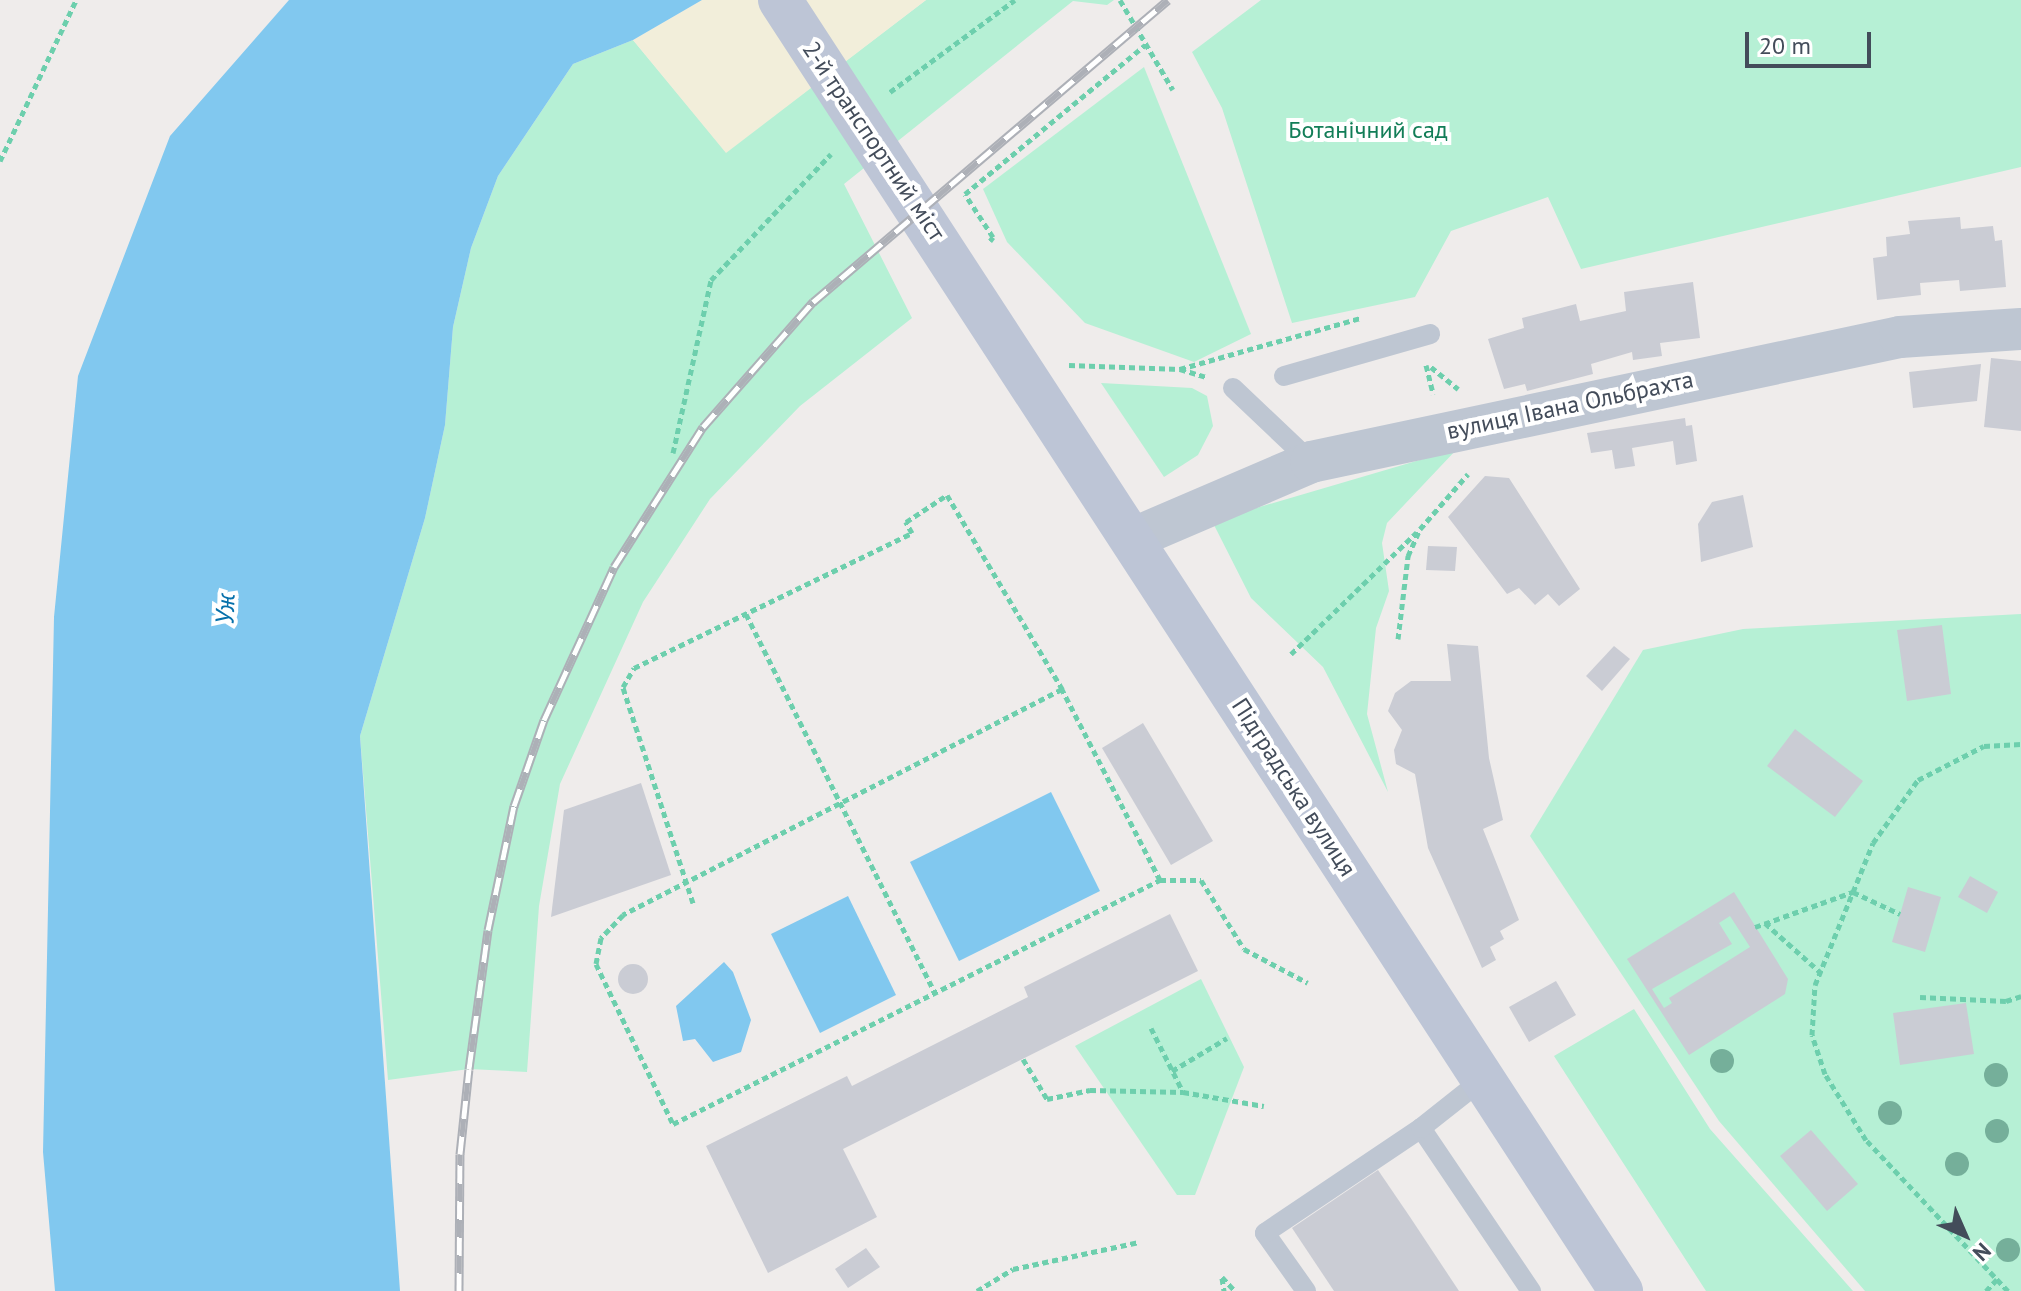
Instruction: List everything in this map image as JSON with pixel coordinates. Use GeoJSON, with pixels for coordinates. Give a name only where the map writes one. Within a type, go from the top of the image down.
{"type":"FeatureCollection","features":[{"type":"Feature","properties":{"kind":"main road","name":"2-й транспортний міст"},"geometry":{"type":"LineString","coordinates":[[780,0],[968,283]]}},
{"type":"Feature","properties":{"kind":"main road","name":"Підградська вулиця"},"geometry":{"type":"LineString","coordinates":[[968,283],[1621,1291]]}},
{"type":"Feature","properties":{"kind":"street","name":"вулиця Івана Ольбрахта"},"geometry":{"type":"LineString","coordinates":[[1134,538],[1311,462],[1900,337],[2021,329]]}},
{"type":"Feature","properties":{"kind":"lane"},"geometry":{"type":"LineString","coordinates":[[1284,376],[1430,334]]}},
{"type":"Feature","properties":{"kind":"lane"},"geometry":{"type":"LineString","coordinates":[[1233,388],[1311,462]]}},
{"type":"Feature","properties":{"kind":"lane"},"geometry":{"type":"LineString","coordinates":[[1306,1291],[1265,1233],[1421,1128],[1484,1078]]}},
{"type":"Feature","properties":{"kind":"lane"},"geometry":{"type":"LineString","coordinates":[[1421,1128],[1531,1291]]}},
{"type":"Feature","properties":{"kind":"path"},"geometry":{"type":"LineString","coordinates":[[0,161],[76,0]]}},
{"type":"Feature","properties":{"kind":"path"},"geometry":{"type":"LineString","coordinates":[[881,102],[902,80],[1015,0]]}},
{"type":"Feature","properties":{"kind":"path"},"geometry":{"type":"LineString","coordinates":[[1120,0],[1173,90]]}},
{"type":"Feature","properties":{"kind":"path"},"geometry":{"type":"LineString","coordinates":[[993,237],[965,194],[1145,45]]}},
{"type":"Feature","properties":{"kind":"path"},"geometry":{"type":"LineString","coordinates":[[673,453],[711,280],[838,147]]}},
{"type":"Feature","properties":{"kind":"path"},"geometry":{"type":"LineString","coordinates":[[1060,365],[1180,369],[1233,388]]}},
{"type":"Feature","properties":{"kind":"path"},"geometry":{"type":"LineString","coordinates":[[1291,654],[1420,529],[1485,449],[1494,421]]}},
{"type":"Feature","properties":{"kind":"path"},"geometry":{"type":"LineString","coordinates":[[693,903],[623,687],[634,668],[912,533],[906,522],[947,495],[1062,689],[1160,880]]}},
{"type":"Feature","properties":{"kind":"path"},"geometry":{"type":"LineString","coordinates":[[1398,639],[1408,556],[1420,529]]}},
{"type":"Feature","properties":{"kind":"path"},"geometry":{"type":"LineString","coordinates":[[746,614],[935,993]]}},
{"type":"Feature","properties":{"kind":"path"},"geometry":{"type":"LineString","coordinates":[[1062,689],[686,882],[611,925],[601,938],[596,964],[673,1124],[1160,880],[1201,880],[1244,949],[1308,983]]}},
{"type":"Feature","properties":{"kind":"path"},"geometry":{"type":"LineString","coordinates":[[2008,1291],[1866,1140],[1825,1074],[1812,1035],[1820,972],[1873,843],[1918,780],[1984,746],[2021,744]]}},
{"type":"Feature","properties":{"kind":"path"},"geometry":{"type":"LineString","coordinates":[[1755,927],[1853,892],[1900,914]]}},
{"type":"Feature","properties":{"kind":"path"},"geometry":{"type":"LineString","coordinates":[[1765,923],[1820,972]]}},
{"type":"Feature","properties":{"kind":"path"},"geometry":{"type":"LineString","coordinates":[[1920,997],[2006,1001],[2021,996]]}},
{"type":"Feature","properties":{"kind":"path"},"geometry":{"type":"LineString","coordinates":[[1151,1028],[1183,1092]]}},
{"type":"Feature","properties":{"kind":"path"},"geometry":{"type":"LineString","coordinates":[[1172,1071],[1227,1038]]}},
{"type":"Feature","properties":{"kind":"path"},"geometry":{"type":"LineString","coordinates":[[1023,1059],[1047,1099],[1090,1090],[1183,1092],[1264,1106]]}},
{"type":"Feature","properties":{"kind":"path"},"geometry":{"type":"LineString","coordinates":[[977,1291],[1013,1269],[1139,1242]]}},
{"type":"Feature","properties":{"kind":"path"},"geometry":{"type":"LineString","coordinates":[[1224,1291],[1222,1277],[1235,1291]]}},
{"type":"Feature","properties":{"kind":"path"},"geometry":{"type":"LineString","coordinates":[[1986,1291],[1997,1279]]}},
{"type":"Feature","properties":{"kind":"green space"},"geometry":{"type":"Polygon","coordinates":[[[926,0],[1114,0],[1107,5],[1073,1],[844,184],[912,318],[800,406],[710,499],[643,602],[560,784],[539,906],[527,1072],[469,1069],[388,1080],[360,736],[425,518],[445,425],[453,327],[471,248],[498,176],[573,64],[633,40],[726,152],[926,0]]]}},
{"type":"Feature","properties":{"kind":"green space","name":"Ботанічний сад"},"geometry":{"type":"Polygon","coordinates":[[[1261,0],[2021,0],[2021,167],[1581,269],[1548,197],[1451,231],[1415,297],[1292,323],[1222,108],[1192,52],[1261,0]]]}},
{"type":"Feature","properties":{"kind":"green space"},"geometry":{"type":"Polygon","coordinates":[[[1144,67],[1251,334],[1194,362],[1085,323],[1007,242],[983,189],[1144,67]]]}},
{"type":"Feature","properties":{"kind":"green space"},"geometry":{"type":"Polygon","coordinates":[[[1101,383],[1192,388],[1207,396],[1213,426],[1198,455],[1164,477],[1101,383]]]}},
{"type":"Feature","properties":{"kind":"green space"},"geometry":{"type":"Polygon","coordinates":[[[1457,449],[1387,523],[1382,543],[1389,591],[1376,628],[1367,714],[1388,792],[1323,667],[1251,598],[1212,521],[1457,449]]]}},
{"type":"Feature","properties":{"kind":"green space"},"geometry":{"type":"Polygon","coordinates":[[[2021,614],[2021,1291],[1865,1291],[1719,1121],[1530,836],[1643,650],[1743,629],[2021,614]]]}},
{"type":"Feature","properties":{"kind":"green space"},"geometry":{"type":"Polygon","coordinates":[[[1201,979],[1244,1067],[1195,1195],[1177,1195],[1075,1046],[1201,979]]]}},
{"type":"Feature","properties":{"kind":"green space"},"geometry":{"type":"Polygon","coordinates":[[[1634,1009],[1710,1129],[1853,1291],[1706,1291],[1554,1056],[1634,1009]]]}},
{"type":"Feature","properties":{"kind":"sand"},"geometry":{"type":"Polygon","coordinates":[[[702,0],[926,0],[726,153],[633,40],[702,0]]]}},
{"type":"Feature","properties":{"kind":"water","name":"Уж"},"geometry":{"type":"Polygon","coordinates":[[[289,0],[702,0],[633,40],[573,64],[498,176],[471,248],[453,327],[445,425],[425,518],[360,736],[400,1291],[55,1291],[43,1152],[54,617],[78,376],[170,136],[289,0]]]}},
{"type":"Feature","properties":{"kind":"water"},"geometry":{"type":"Polygon","coordinates":[[[1051,792],[1100,891],[959,961],[910,862],[1051,792]]]}},
{"type":"Feature","properties":{"kind":"water"},"geometry":{"type":"Polygon","coordinates":[[[848,896],[896,995],[820,1033],[771,934],[848,896]]]}},
{"type":"Feature","properties":{"kind":"water"},"geometry":{"type":"Polygon","coordinates":[[[724,962],[733,972],[751,1020],[741,1052],[713,1062],[695,1039],[683,1041],[676,1006],[724,962]]]}},
{"type":"Feature","properties":{"kind":"building"},"geometry":{"type":"Polygon","coordinates":[[[1960,217],[1961,229],[1993,226],[1995,241],[2002,240],[2006,287],[1960,291],[1959,280],[1920,283],[1921,295],[1877,300],[1873,258],[1887,256],[1886,237],[1910,234],[1908,221],[1960,217]]]}},
{"type":"Feature","properties":{"kind":"building"},"geometry":{"type":"Polygon","coordinates":[[[1693,282],[1700,338],[1660,343],[1662,356],[1633,360],[1632,352],[1591,364],[1593,374],[1527,391],[1525,384],[1504,389],[1488,339],[1524,328],[1522,318],[1576,304],[1580,321],[1626,311],[1624,292],[1693,282]]]}},
{"type":"Feature","properties":{"kind":"building"},"geometry":{"type":"Polygon","coordinates":[[[1991,358],[2021,361],[2021,431],[1984,427],[1991,358]]]}},
{"type":"Feature","properties":{"kind":"building"},"geometry":{"type":"Polygon","coordinates":[[[1981,364],[1977,401],[1913,408],[1909,372],[1981,364]]]}},
{"type":"Feature","properties":{"kind":"building"},"geometry":{"type":"Polygon","coordinates":[[[1685,418],[1686,426],[1692,425],[1697,461],[1676,465],[1673,441],[1632,448],[1635,466],[1615,469],[1612,450],[1591,453],[1587,433],[1685,418]]]}},
{"type":"Feature","properties":{"kind":"building"},"geometry":{"type":"Polygon","coordinates":[[[1485,476],[1509,478],[1580,589],[1559,606],[1548,594],[1535,605],[1519,588],[1507,594],[1448,517],[1485,476]]]}},
{"type":"Feature","properties":{"kind":"building"},"geometry":{"type":"Polygon","coordinates":[[[1743,495],[1753,547],[1701,562],[1698,524],[1712,502],[1743,495]]]}},
{"type":"Feature","properties":{"kind":"building"},"geometry":{"type":"Polygon","coordinates":[[[1428,546],[1457,547],[1455,571],[1426,570],[1428,546]]]}},
{"type":"Feature","properties":{"kind":"building"},"geometry":{"type":"Polygon","coordinates":[[[1942,625],[1951,694],[1907,701],[1897,630],[1942,625]]]}},
{"type":"Feature","properties":{"kind":"building"},"geometry":{"type":"Polygon","coordinates":[[[1447,644],[1478,646],[1489,758],[1503,820],[1483,829],[1519,920],[1500,931],[1504,939],[1490,947],[1496,960],[1482,968],[1428,848],[1415,774],[1396,764],[1394,750],[1402,730],[1388,711],[1395,693],[1411,681],[1451,681],[1447,644]]]}},
{"type":"Feature","properties":{"kind":"building"},"geometry":{"type":"Polygon","coordinates":[[[1614,646],[1630,659],[1602,691],[1586,676],[1614,646]]]}},
{"type":"Feature","properties":{"kind":"building"},"geometry":{"type":"Polygon","coordinates":[[[1143,723],[1213,841],[1171,865],[1102,748],[1143,723]]]}},
{"type":"Feature","properties":{"kind":"building"},"geometry":{"type":"Polygon","coordinates":[[[1795,729],[1863,781],[1835,817],[1767,766],[1795,729]]]}},
{"type":"Feature","properties":{"kind":"building"},"geometry":{"type":"Polygon","coordinates":[[[641,783],[671,875],[551,917],[564,810],[641,783]]]}},
{"type":"Feature","properties":{"kind":"building"},"geometry":{"type":"Polygon","coordinates":[[[1970,876],[1998,892],[1987,913],[1958,897],[1970,876]]]}},
{"type":"Feature","properties":{"kind":"building"},"geometry":{"type":"Polygon","coordinates":[[[1908,887],[1941,897],[1925,952],[1892,942],[1908,887]]]}},
{"type":"Feature","properties":{"kind":"building"},"geometry":{"type":"Polygon","coordinates":[[[1734,892],[1788,979],[1785,994],[1689,1055],[1627,959],[1734,892]],[[1730,916],[1719,923],[1732,944],[1652,989],[1664,1008],[1672,1003],[1669,998],[1750,947],[1730,916]]]}},
{"type":"Feature","properties":{"kind":"building"},"geometry":{"type":"Polygon","coordinates":[[[1170,914],[1198,971],[843,1149],[877,1217],[768,1273],[706,1146],[847,1076],[852,1086],[1028,997],[1024,987],[1170,914]]]}},
{"type":"Feature","properties":{"kind":"building"},"geometry":{"type":"Polygon","coordinates":[[[633,964],[644,968],[648,979],[644,990],[633,994],[622,990],[618,979],[622,968],[633,964]]]}},
{"type":"Feature","properties":{"kind":"building"},"geometry":{"type":"Polygon","coordinates":[[[1556,981],[1576,1015],[1529,1042],[1509,1007],[1556,981]]]}},
{"type":"Feature","properties":{"kind":"building"},"geometry":{"type":"Polygon","coordinates":[[[1966,1003],[1974,1054],[1900,1065],[1893,1013],[1966,1003]]]}},
{"type":"Feature","properties":{"kind":"building"},"geometry":{"type":"Polygon","coordinates":[[[1811,1130],[1858,1184],[1827,1211],[1780,1156],[1811,1130]]]}},
{"type":"Feature","properties":{"kind":"building"},"geometry":{"type":"Polygon","coordinates":[[[1378,1170],[1459,1291],[1334,1291],[1292,1228],[1378,1170]]]}},
{"type":"Feature","properties":{"kind":"building"},"geometry":{"type":"Polygon","coordinates":[[[866,1248],[880,1267],[848,1288],[835,1269],[866,1248]]]}},
{"type":"Feature","properties":{"kind":"railway"},"geometry":{"type":"LineString","coordinates":[[459,1291],[460,1154],[469,1069],[488,930],[514,806],[544,720],[614,567],[703,427],[813,302],[1168,0]]}}]}
